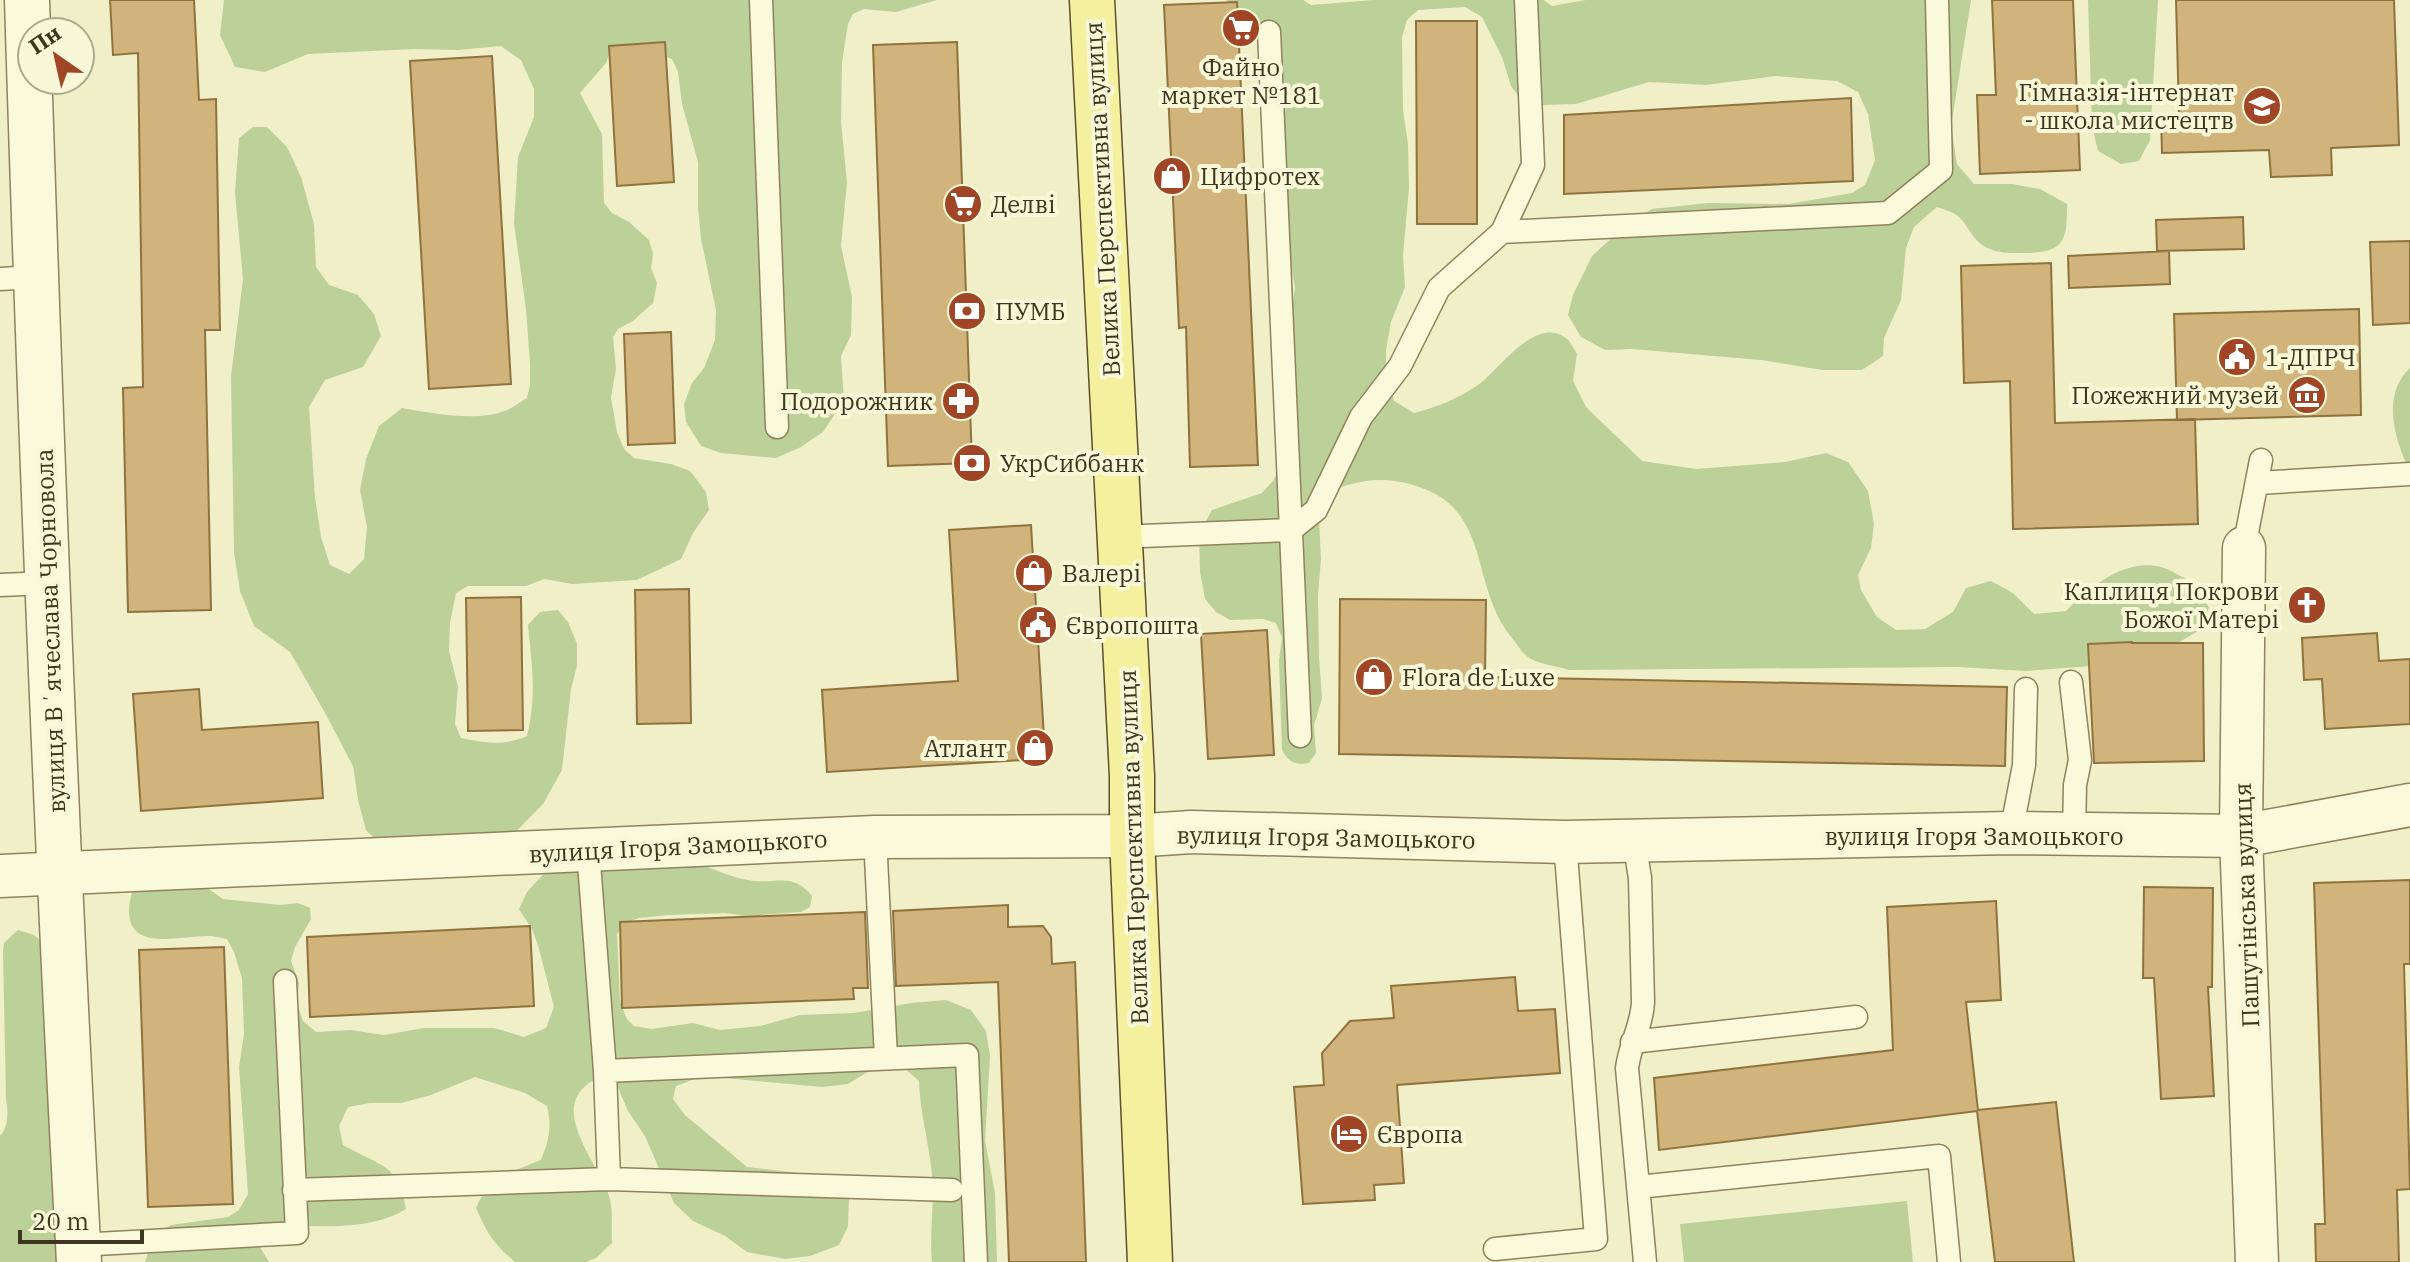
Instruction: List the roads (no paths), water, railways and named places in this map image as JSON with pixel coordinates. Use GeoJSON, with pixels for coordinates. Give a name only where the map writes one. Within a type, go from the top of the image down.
{"type":"FeatureCollection","features":[{"type":"Feature","properties":{"kind":"main road","name":"Велика Перспективна вулиця"},"geometry":{"type":"LineString","coordinates":[[1092,0],[1132,776],[1150,1262]]}},
{"type":"Feature","properties":{"kind":"street","name":"вулиця Вʼячеслава Чорновола"},"geometry":{"type":"LineString","coordinates":[[27,0],[18,278],[47,583],[79,1254]]}},
{"type":"Feature","properties":{"kind":"street","name":"Пашутінська вулиця"},"geometry":{"type":"LineString","coordinates":[[2244,548],[2241,836],[2257,1262]]}},
{"type":"Feature","properties":{"kind":"street","name":"вулиця Ігоря Замоцького"},"geometry":{"type":"LineString","coordinates":[[0,876],[875,837],[1132,836],[1191,832],[1565,842],[2011,833],[2241,836],[2410,805]]}},
{"type":"Feature","properties":{"kind":"lane"},"geometry":{"type":"LineString","coordinates":[[761,0],[777,427]]}},
{"type":"Feature","properties":{"kind":"lane"},"geometry":{"type":"LineString","coordinates":[[1118,537],[1291,530],[1316,510],[1361,417],[1400,366],[1439,288],[1502,232],[1533,165],[1526,0]]}},
{"type":"Feature","properties":{"kind":"lane"},"geometry":{"type":"LineString","coordinates":[[1502,232],[1888,213],[1941,170],[1937,0]]}},
{"type":"Feature","properties":{"kind":"lane"},"geometry":{"type":"LineString","coordinates":[[1269,32],[1300,736]]}},
{"type":"Feature","properties":{"kind":"lane"},"geometry":{"type":"LineString","coordinates":[[2244,548],[2260,471],[2410,474]]}},
{"type":"Feature","properties":{"kind":"lane"},"geometry":{"type":"LineString","coordinates":[[0,585],[47,583]]}},
{"type":"Feature","properties":{"kind":"lane"},"geometry":{"type":"LineString","coordinates":[[2071,682],[2080,760],[2075,785],[2074,834]]}},
{"type":"Feature","properties":{"kind":"lane"},"geometry":{"type":"LineString","coordinates":[[2011,833],[2024,765],[2026,689]]}},
{"type":"Feature","properties":{"kind":"lane"},"geometry":{"type":"LineString","coordinates":[[875,837],[886,1058]]}},
{"type":"Feature","properties":{"kind":"lane"},"geometry":{"type":"LineString","coordinates":[[1634,841],[1640,878],[1643,1002],[1642,1018],[1632,1042],[1627,1068],[1645,1262]]}},
{"type":"Feature","properties":{"kind":"lane"},"geometry":{"type":"LineString","coordinates":[[1495,1249],[1596,1239],[1565,842]]}},
{"type":"Feature","properties":{"kind":"lane"},"geometry":{"type":"LineString","coordinates":[[588,850],[605,1071],[609,1179]]}},
{"type":"Feature","properties":{"kind":"lane"},"geometry":{"type":"LineString","coordinates":[[79,1254],[297,1233],[285,981]]}},
{"type":"Feature","properties":{"kind":"lane"},"geometry":{"type":"LineString","coordinates":[[1632,1042],[1856,1017]]}},
{"type":"Feature","properties":{"kind":"lane"},"geometry":{"type":"LineString","coordinates":[[605,1071],[967,1055],[976,1262]]}},
{"type":"Feature","properties":{"kind":"lane"},"geometry":{"type":"LineString","coordinates":[[1638,1187],[1939,1156],[1949,1262]]}},
{"type":"Feature","properties":{"kind":"lane"},"geometry":{"type":"LineString","coordinates":[[294,1190],[609,1179],[952,1190]]}},
{"type":"Feature","properties":{"kind":"place","name":"Файно маркет №181"},"geometry":{"type":"Point","coordinates":[1241,28]}},
{"type":"Feature","properties":{"kind":"place","name":"Гімназія-інтернат - школа мистецтв"},"geometry":{"type":"Point","coordinates":[2262,106]}},
{"type":"Feature","properties":{"kind":"place","name":"Цифротех"},"geometry":{"type":"Point","coordinates":[1172,176]}},
{"type":"Feature","properties":{"kind":"place","name":"Делві"},"geometry":{"type":"Point","coordinates":[963,204]}},
{"type":"Feature","properties":{"kind":"place","name":"ПУМБ"},"geometry":{"type":"Point","coordinates":[967,311]}},
{"type":"Feature","properties":{"kind":"place","name":"1-ДПРЧ"},"geometry":{"type":"Point","coordinates":[2237,357]}},
{"type":"Feature","properties":{"kind":"place","name":"Пожежний музей"},"geometry":{"type":"Point","coordinates":[2307,395]}},
{"type":"Feature","properties":{"kind":"place","name":"Подорожник"},"geometry":{"type":"Point","coordinates":[961,401]}},
{"type":"Feature","properties":{"kind":"place","name":"УкрСиббанк"},"geometry":{"type":"Point","coordinates":[972,463]}},
{"type":"Feature","properties":{"kind":"place","name":"Валері"},"geometry":{"type":"Point","coordinates":[1034,573]}},
{"type":"Feature","properties":{"kind":"place","name":"Каплиця Покрови Божої Матері"},"geometry":{"type":"Point","coordinates":[2307,605]}},
{"type":"Feature","properties":{"kind":"place","name":"Європошта"},"geometry":{"type":"Point","coordinates":[1038,625]}},
{"type":"Feature","properties":{"kind":"place","name":"Flora de Luxe"},"geometry":{"type":"Point","coordinates":[1374,677]}},
{"type":"Feature","properties":{"kind":"place","name":"Атлант"},"geometry":{"type":"Point","coordinates":[1035,748]}},
{"type":"Feature","properties":{"kind":"place","name":"Європа"},"geometry":{"type":"Point","coordinates":[1349,1134]}}]}
